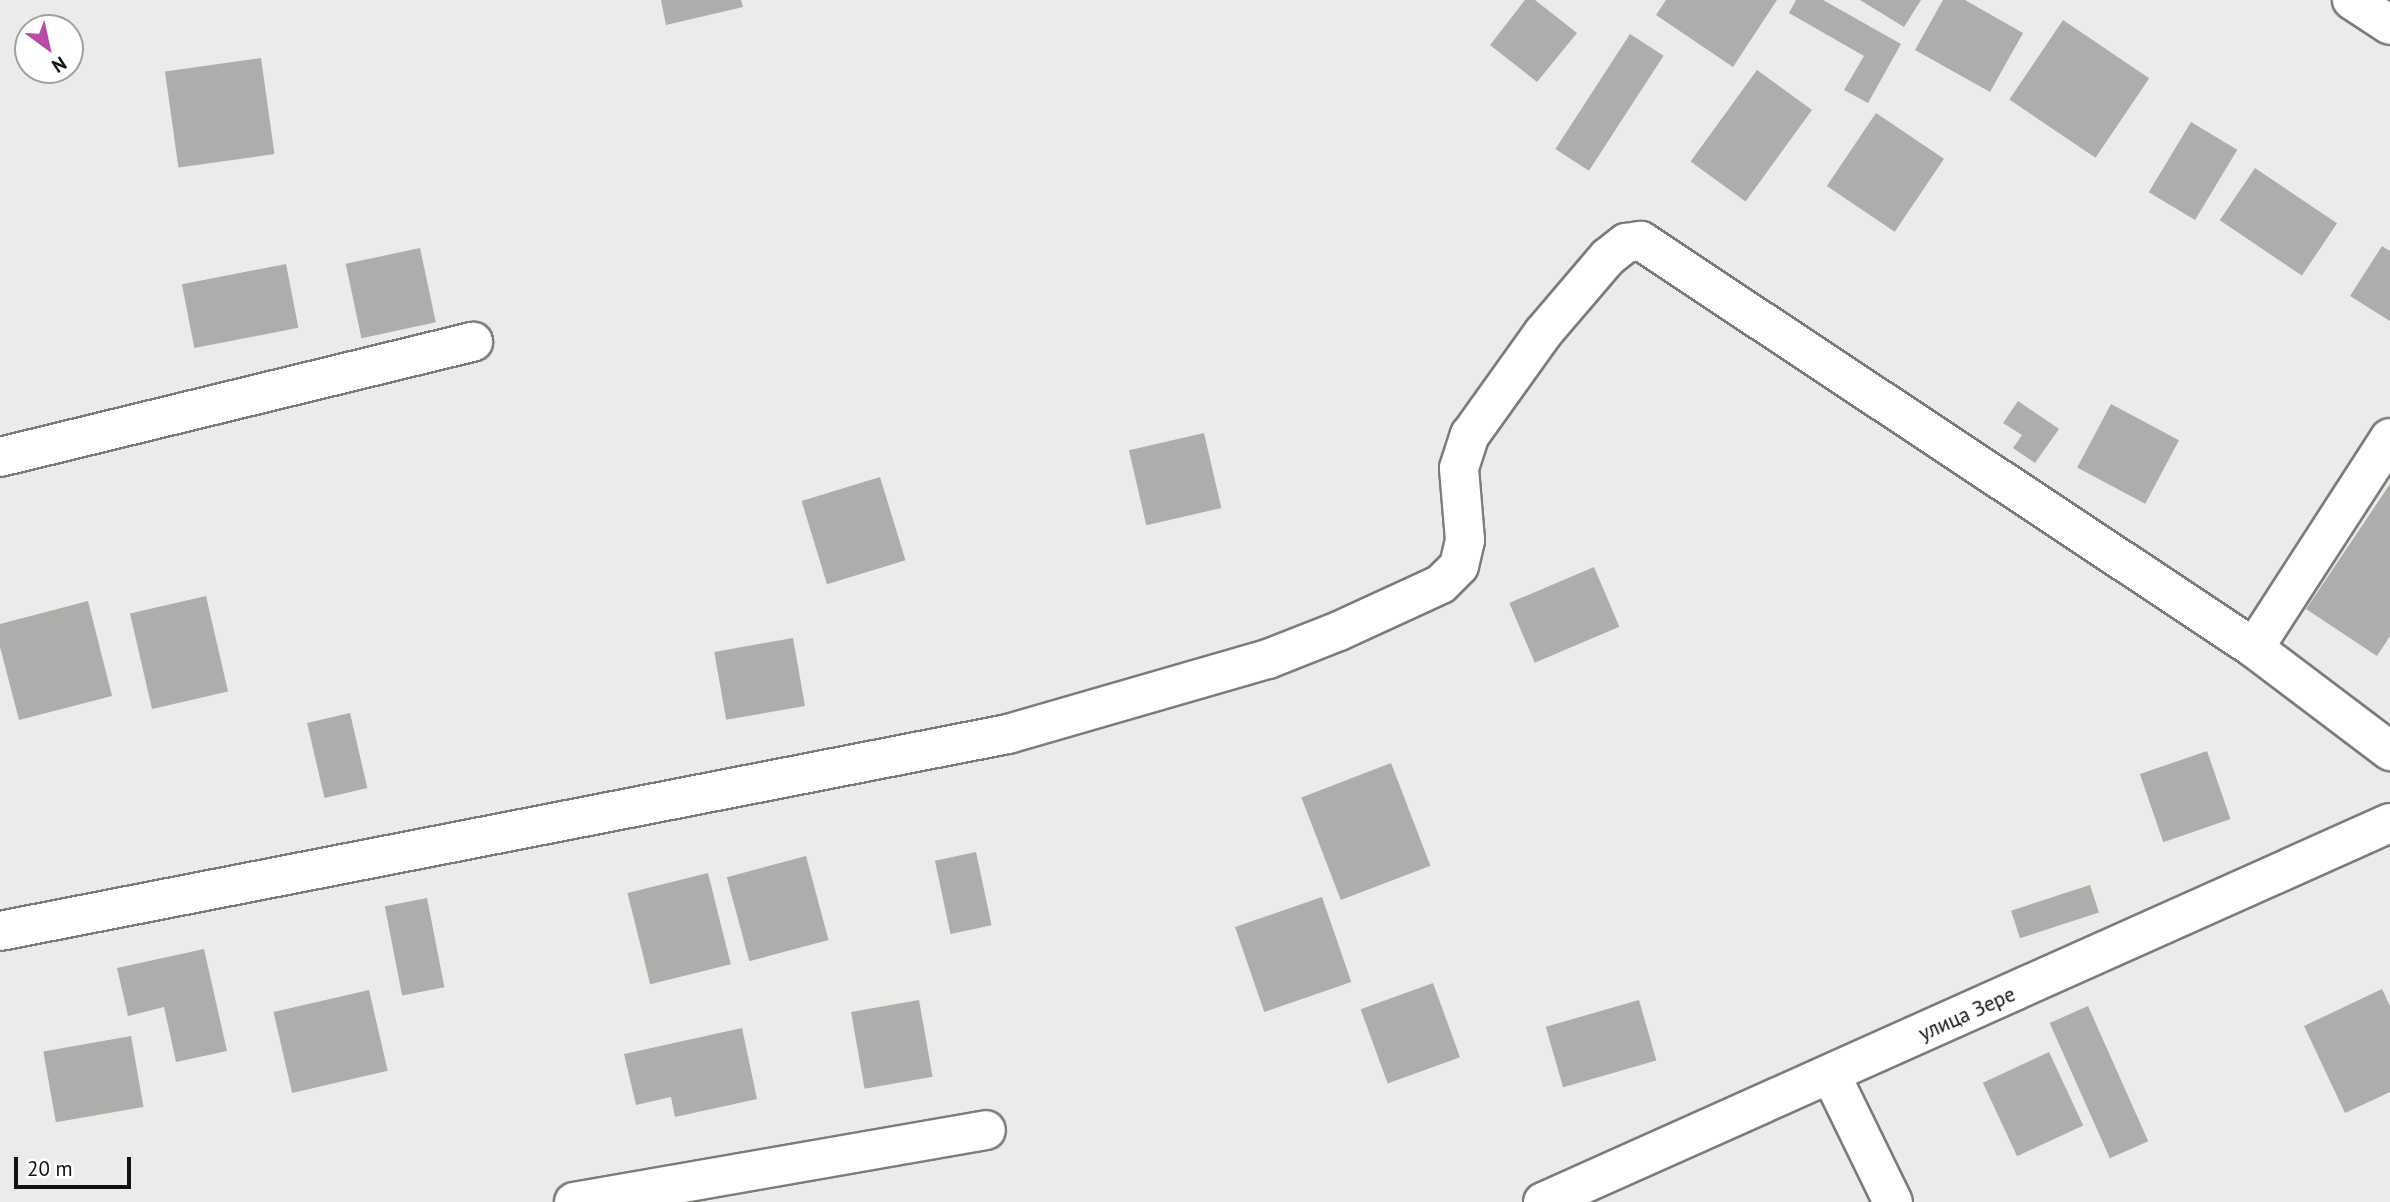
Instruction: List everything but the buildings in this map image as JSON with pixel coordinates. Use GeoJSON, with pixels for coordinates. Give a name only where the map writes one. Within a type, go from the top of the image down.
{"type":"FeatureCollection","features":[{"type":"Feature","properties":{"kind":"street"},"geometry":{"type":"LineString","coordinates":[[2352,0],[2390,25]]}},
{"type":"Feature","properties":{"kind":"street"},"geometry":{"type":"LineString","coordinates":[[0,931],[1008,734],[1268,659],[1339,631],[1441,584],[1459,566],[1465,540],[1458,468],[1470,435],[1543,333],[1608,257],[1634,242],[1654,246],[2254,648],[2390,751]]}},
{"type":"Feature","properties":{"kind":"street"},"geometry":{"type":"LineString","coordinates":[[0,457],[473,342]]}},
{"type":"Feature","properties":{"kind":"street"},"geometry":{"type":"LineString","coordinates":[[2254,648],[2390,438]]}},
{"type":"Feature","properties":{"kind":"street","name":"улица Зере"},"geometry":{"type":"LineString","coordinates":[[1543,1202],[2390,823]]}},
{"type":"Feature","properties":{"kind":"street"},"geometry":{"type":"LineString","coordinates":[[1831,1075],[1893,1202]]}},
{"type":"Feature","properties":{"kind":"street"},"geometry":{"type":"LineString","coordinates":[[574,1202],[986,1129]]}}]}
